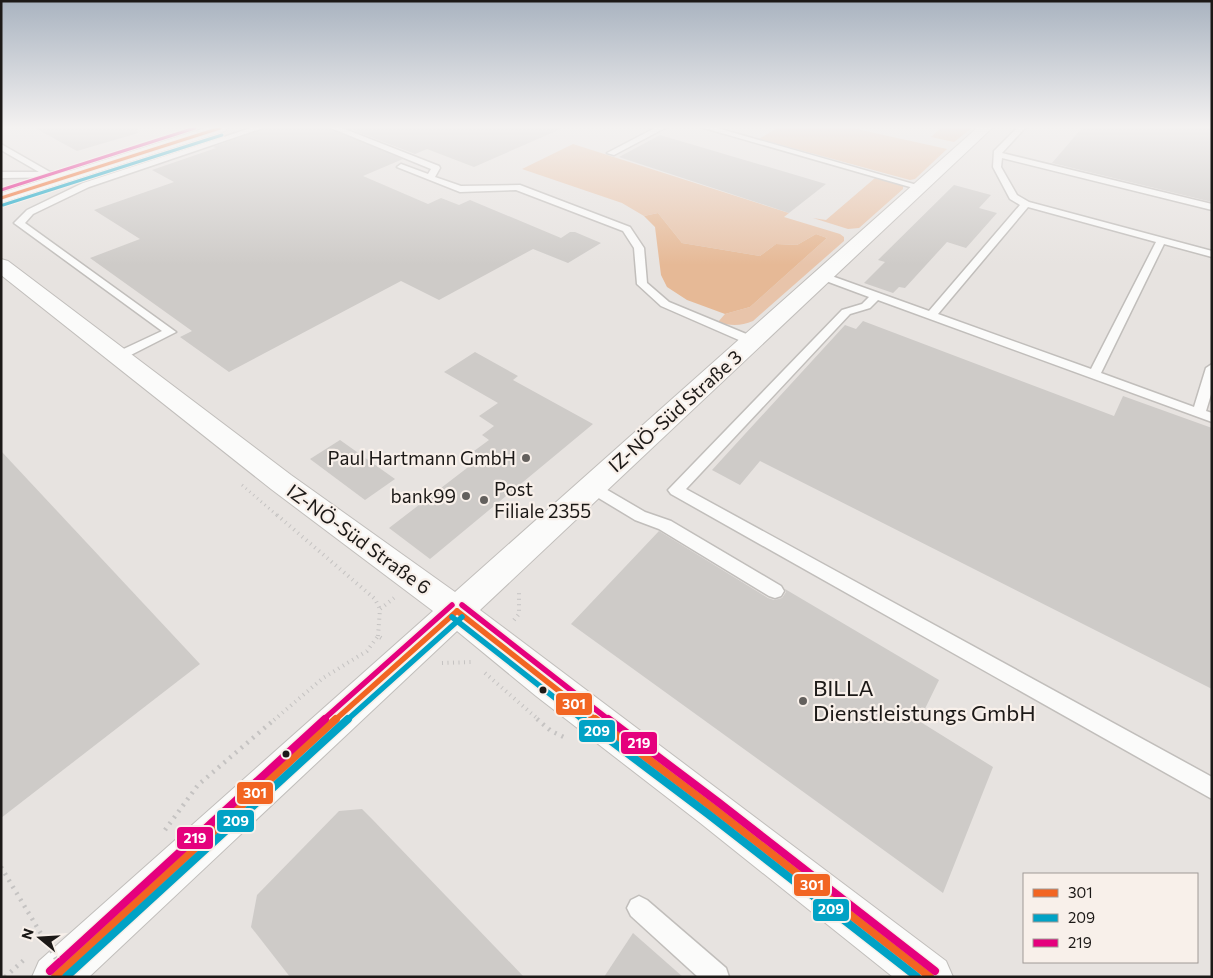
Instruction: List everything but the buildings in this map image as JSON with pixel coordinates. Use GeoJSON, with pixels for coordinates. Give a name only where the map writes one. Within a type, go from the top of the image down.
{"type":"FeatureCollection","features":[{"type":"Feature","properties":{"kind":"street"},"geometry":{"type":"LineString","coordinates":[[1,198],[75,174]]}},
{"type":"Feature","properties":{"kind":"street","name":"IZ-NÖ-Süd Straße 3"},"geometry":{"type":"LineString","coordinates":[[42,954],[169,873],[935,174]]}},
{"type":"Feature","properties":{"kind":"street","name":"IZ-NÖ-Süd Straße 6"},"geometry":{"type":"LineString","coordinates":[[1,265],[281,482],[457,611],[548,684],[713,808],[930,977]]}},
{"type":"Feature","properties":{"kind":"lane"},"geometry":{"type":"LineString","coordinates":[[1,174],[75,174]]}},
{"type":"Feature","properties":{"kind":"lane"},"geometry":{"type":"LineString","coordinates":[[119,356],[170,332],[20,223],[30,212],[86,185],[120,174]]}},
{"type":"Feature","properties":{"kind":"lane"},"geometry":{"type":"LineString","coordinates":[[419,174],[460,189],[517,187],[627,229],[639,248],[642,284],[665,304],[752,341]]}},
{"type":"Feature","properties":{"kind":"lane"},"geometry":{"type":"LineString","coordinates":[[430,178],[433,174]]}},
{"type":"Feature","properties":{"kind":"lane"},"geometry":{"type":"LineString","coordinates":[[872,174],[920,187]]}},
{"type":"Feature","properties":{"kind":"lane"},"geometry":{"type":"LineString","coordinates":[[1001,174],[1013,197],[1026,204],[1212,254]]}},
{"type":"Feature","properties":{"kind":"lane"},"geometry":{"type":"LineString","coordinates":[[1075,174],[1212,207]]}},
{"type":"Feature","properties":{"kind":"lane"},"geometry":{"type":"LineString","coordinates":[[931,316],[1026,204]]}},
{"type":"Feature","properties":{"kind":"lane"},"geometry":{"type":"LineString","coordinates":[[1094,376],[1161,241]]}},
{"type":"Feature","properties":{"kind":"lane"},"geometry":{"type":"LineString","coordinates":[[822,276],[1206,416],[1212,368]]}},
{"type":"Feature","properties":{"kind":"lane"},"geometry":{"type":"LineString","coordinates":[[876,296],[866,306],[846,312],[676,490],[1212,789]]}},
{"type":"Feature","properties":{"kind":"lane"},"geometry":{"type":"LineString","coordinates":[[592,487],[640,516],[665,525],[775,591]]}},
{"type":"Feature","properties":{"kind":"lane"},"geometry":{"type":"LineString","coordinates":[[639,908],[717,977]]}},
{"type":"Feature","properties":{"kind":"path"},"geometry":{"type":"LineString","coordinates":[[162,835],[198,785],[323,678],[367,651],[378,636],[419,669],[446,662],[472,661]]}},
{"type":"Feature","properties":{"kind":"path"},"geometry":{"type":"LineString","coordinates":[[1,867],[67,977]]}},
{"type":"Feature","properties":{"kind":"path"},"geometry":{"type":"LineString","coordinates":[[5,977],[42,954]]}},
{"type":"Feature","properties":{"kind":"shaded area"},"geometry":{"type":"Polygon","coordinates":[[[536,174],[666,174],[789,213],[784,217],[840,234],[844,237],[844,241],[753,321],[744,324],[727,324],[718,322],[725,314],[750,307],[827,238],[816,234],[797,245],[776,244],[760,256],[682,243],[658,213],[644,216],[622,203],[536,174]]]}},
{"type":"Feature","properties":{"kind":"shaded area"},"geometry":{"type":"Polygon","coordinates":[[[887,174],[921,174],[915,179],[910,180],[887,174]]]}},
{"type":"Feature","properties":{"kind":"shaded area"},"geometry":{"type":"Polygon","coordinates":[[[875,178],[903,186],[903,189],[859,228],[848,229],[813,218],[826,220],[875,178]]]}},
{"type":"Feature","properties":{"kind":"shaded area"},"geometry":{"type":"Polygon","coordinates":[[[658,213],[682,243],[760,256],[776,244],[797,245],[816,234],[827,238],[750,307],[725,314],[687,300],[667,287],[661,275],[655,227],[644,216],[658,213]]]}},
{"type":"Feature","properties":{"kind":"transit line","name":"219"},"geometry":{"type":"LineString","coordinates":[[1,190],[52,174]]}},
{"type":"Feature","properties":{"kind":"transit line","name":"301"},"geometry":{"type":"LineString","coordinates":[[1,198],[77,174]]}},
{"type":"Feature","properties":{"kind":"transit line","name":"209"},"geometry":{"type":"LineString","coordinates":[[3,205],[101,174]]}},
{"type":"Feature","properties":{"kind":"transit line","name":"219"},"geometry":{"type":"LineString","coordinates":[[50,971],[287,753],[452,605]]}},
{"type":"Feature","properties":{"kind":"transit line","name":"219"},"geometry":{"type":"LineString","coordinates":[[462,605],[553,678],[718,802],[935,971]]}},
{"type":"Feature","properties":{"kind":"transit line","name":"301"},"geometry":{"type":"LineString","coordinates":[[457,611],[548,684],[713,808],[930,977]]}},
{"type":"Feature","properties":{"kind":"transit line","name":"301"},"geometry":{"type":"LineString","coordinates":[[55,977],[292,759],[457,611]]}},
{"type":"Feature","properties":{"kind":"transit line","name":"209"},"geometry":{"type":"LineString","coordinates":[[452,617],[543,690],[708,814],[917,977]]}},
{"type":"Feature","properties":{"kind":"transit line","name":"209"},"geometry":{"type":"LineString","coordinates":[[66,977],[462,617]]}},
{"type":"Feature","properties":{"kind":"place","name":"Paul Hartmann GmbH"},"geometry":{"type":"Point","coordinates":[526,458]}},
{"type":"Feature","properties":{"kind":"place","name":"bank99"},"geometry":{"type":"Point","coordinates":[466,496]}},
{"type":"Feature","properties":{"kind":"place","name":"Post Filiale 2355"},"geometry":{"type":"Point","coordinates":[484,500]}},
{"type":"Feature","properties":{"kind":"place","name":"BILLA Dienstleistungs GmbH"},"geometry":{"type":"Point","coordinates":[803,701]}}]}
